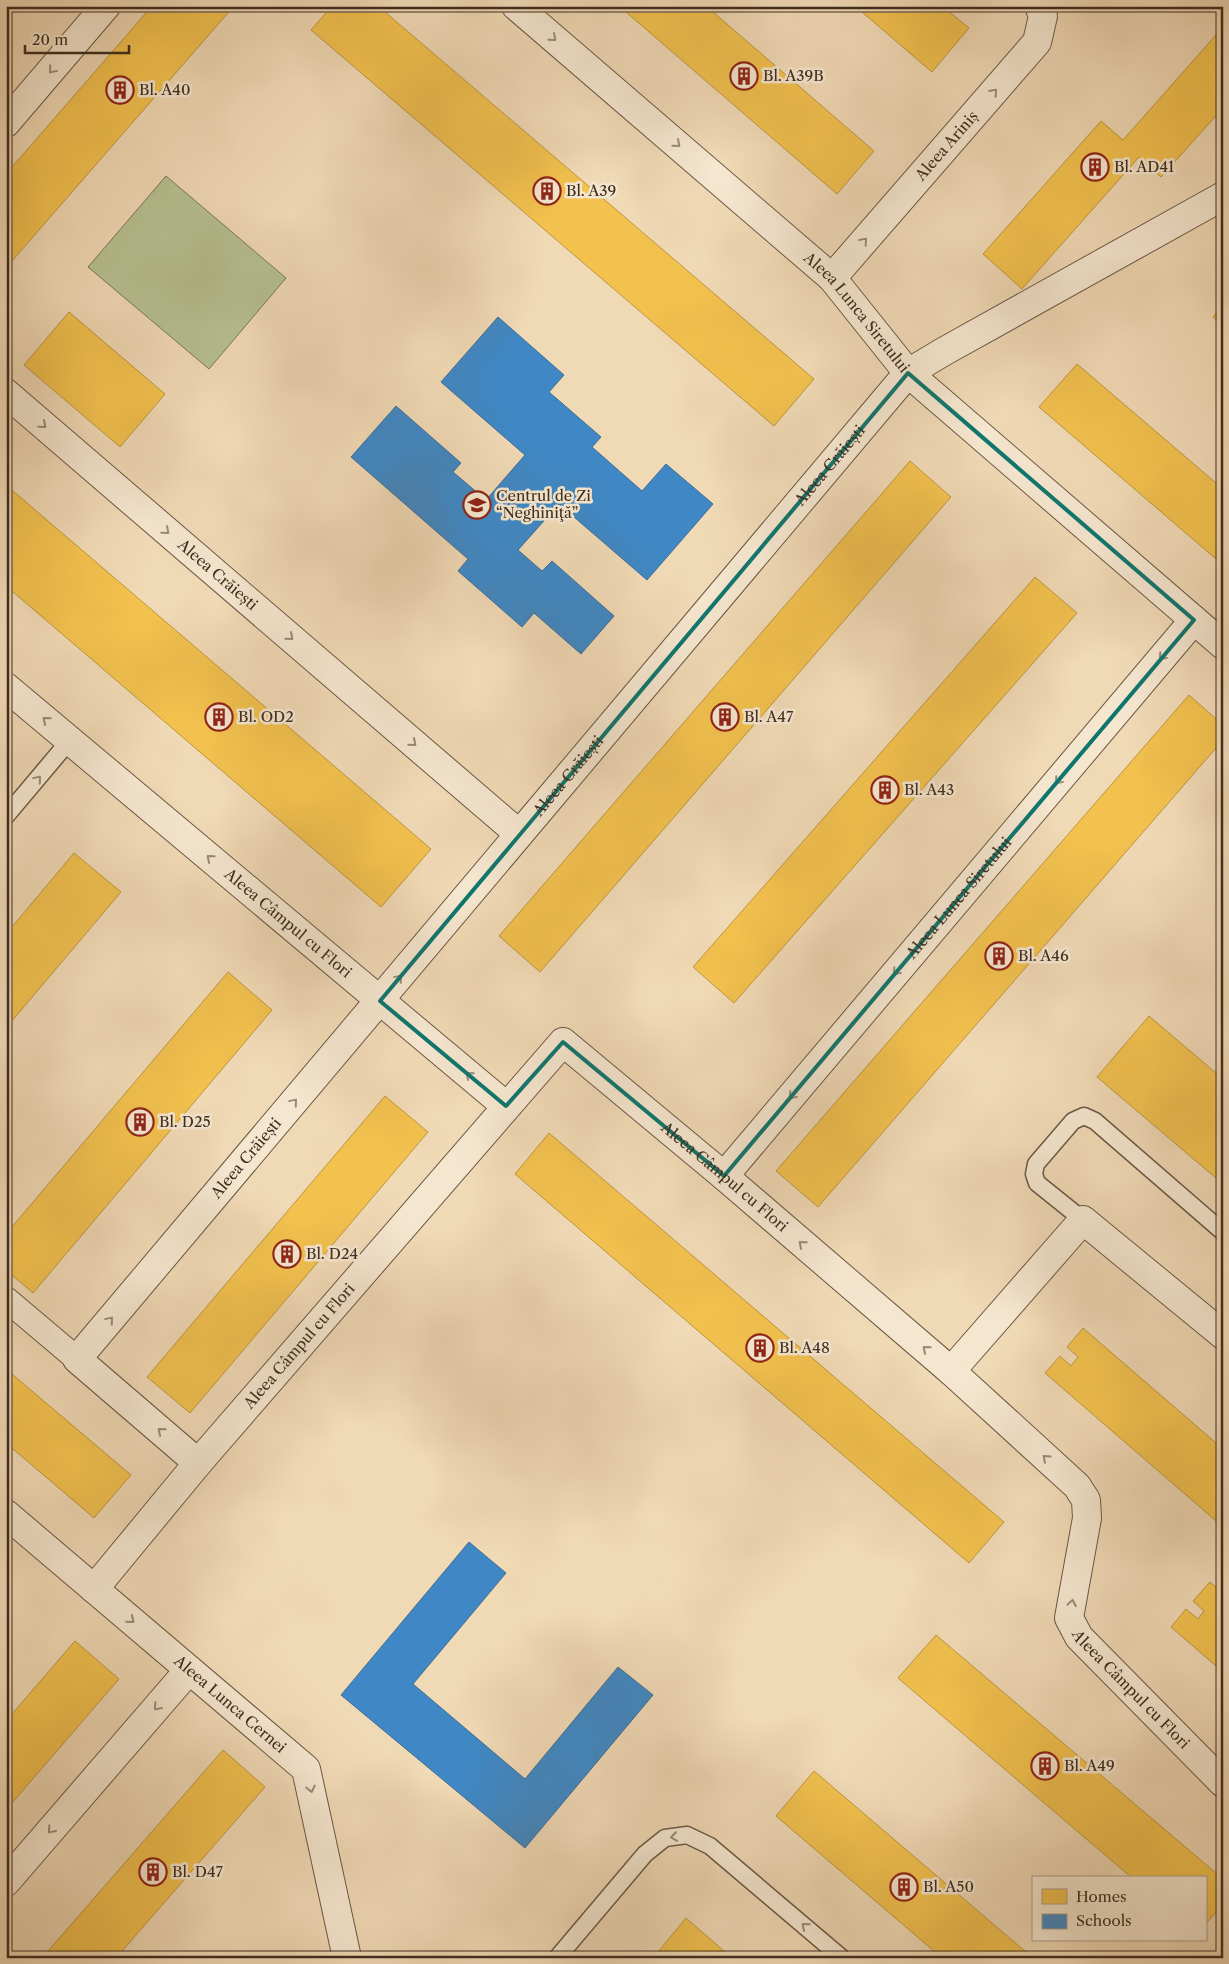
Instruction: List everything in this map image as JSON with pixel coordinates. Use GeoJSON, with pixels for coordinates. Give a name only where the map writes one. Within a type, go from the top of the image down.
{"type":"FeatureCollection","features":[{"type":"Feature","properties":{"kind":"street"},"geometry":{"type":"LineString","coordinates":[[6,123],[106,6]]}},
{"type":"Feature","properties":{"kind":"street","name":"Aleea Lunca Siretului"},"geometry":{"type":"LineString","coordinates":[[516,6],[832,278],[908,373],[1223,645]]}},
{"type":"Feature","properties":{"kind":"street","name":"Aleea Ariniș"},"geometry":{"type":"LineString","coordinates":[[832,278],[1037,42],[1043,16],[1040,6]]}},
{"type":"Feature","properties":{"kind":"street","name":"Aleea Crăiești"},"geometry":{"type":"LineString","coordinates":[[77,1359],[908,373],[942,352],[1223,196]]}},
{"type":"Feature","properties":{"kind":"street","name":"Aleea Crăiești"},"geometry":{"type":"LineString","coordinates":[[6,393],[519,834]]}},
{"type":"Feature","properties":{"kind":"street","name":"Aleea Lunca Siretului"},"geometry":{"type":"LineString","coordinates":[[724,1176],[1194,620]]}},
{"type":"Feature","properties":{"kind":"street","name":"Aleea Câmpul cu Flori"},"geometry":{"type":"LineString","coordinates":[[6,687],[506,1106]]}},
{"type":"Feature","properties":{"kind":"street","name":"Aleea Câmpul cu Flori"},"geometry":{"type":"LineString","coordinates":[[94,1589],[198,1463],[563,1042],[724,1176],[951,1371],[1078,1486],[1086,1500],[1087,1518],[1069,1618],[1079,1637],[1223,1783]]}},
{"type":"Feature","properties":{"kind":"street"},"geometry":{"type":"LineString","coordinates":[[951,1371],[1083,1220],[1223,1335]]}},
{"type":"Feature","properties":{"kind":"street"},"geometry":{"type":"LineString","coordinates":[[6,1299],[198,1463]]}},
{"type":"Feature","properties":{"kind":"street","name":"Aleea Lunca Cernei"},"geometry":{"type":"LineString","coordinates":[[6,1514],[306,1769],[348,1958]]}},
{"type":"Feature","properties":{"kind":"street"},"geometry":{"type":"LineString","coordinates":[[6,1882],[189,1670]]}},
{"type":"Feature","properties":{"kind":"lane"},"geometry":{"type":"LineString","coordinates":[[6,816],[70,740]]}},
{"type":"Feature","properties":{"kind":"lane"},"geometry":{"type":"LineString","coordinates":[[1083,1220],[1037,1183],[1034,1174],[1036,1164],[1073,1121],[1084,1116],[1095,1121],[1223,1232]]}},
{"type":"Feature","properties":{"kind":"lane"},"geometry":{"type":"LineString","coordinates":[[557,1958],[645,1854],[665,1838],[687,1835],[710,1846],[842,1958]]}},
{"type":"Feature","properties":{"kind":"highlighted area"},"geometry":{"type":"Polygon","coordinates":[[[908,373],[1194,620],[724,1176],[563,1042],[506,1106],[380,1001],[908,373]]]}},
{"type":"Feature","properties":{"kind":"green space"},"geometry":{"type":"Polygon","coordinates":[[[166,176],[286,278],[209,369],[88,267],[166,176]]]}},
{"type":"Feature","properties":{"kind":"building: Homes","name":"Bl. A40"},"geometry":{"type":"Polygon","coordinates":[[[152,6],[234,6],[12,261],[6,256],[6,174],[152,6]]]}},
{"type":"Feature","properties":{"kind":"building: Homes","name":"Bl. A39"},"geometry":{"type":"Polygon","coordinates":[[[332,6],[378,6],[814,379],[774,426],[311,30],[332,6]]]}},
{"type":"Feature","properties":{"kind":"building: Homes","name":"Bl. A39B"},"geometry":{"type":"Polygon","coordinates":[[[619,6],[706,6],[874,151],[837,194],[619,6]]]}},
{"type":"Feature","properties":{"kind":"building: Homes"},"geometry":{"type":"Polygon","coordinates":[[[855,6],[942,6],[969,28],[932,72],[855,6]]]}},
{"type":"Feature","properties":{"kind":"building: Homes","name":"Bl. AD41"},"geometry":{"type":"Polygon","coordinates":[[[1223,27],[1223,108],[1161,177],[1139,157],[1022,289],[983,254],[1101,121],[1123,140],[1223,27]]]}},
{"type":"Feature","properties":{"kind":"building: Homes"},"geometry":{"type":"Polygon","coordinates":[[[1223,305],[1223,325],[1213,317],[1223,305]]]}},
{"type":"Feature","properties":{"kind":"building: Homes"},"geometry":{"type":"Polygon","coordinates":[[[69,312],[165,394],[120,447],[24,365],[69,312]]]}},
{"type":"Feature","properties":{"kind":"building: Homes"},"geometry":{"type":"Polygon","coordinates":[[[1077,364],[1223,489],[1223,565],[1039,407],[1077,364]]]}},
{"type":"Feature","properties":{"kind":"building: Homes","name":"Bl. A47"},"geometry":{"type":"Polygon","coordinates":[[[910,461],[951,497],[540,972],[499,936],[910,461]]]}},
{"type":"Feature","properties":{"kind":"building: Homes","name":"Bl. OD2"},"geometry":{"type":"Polygon","coordinates":[[[6,485],[431,849],[381,907],[6,586],[6,485]]]}},
{"type":"Feature","properties":{"kind":"building: Homes","name":"Bl. A43"},"geometry":{"type":"Polygon","coordinates":[[[1035,577],[1077,613],[734,1003],[693,967],[1035,577]]]}},
{"type":"Feature","properties":{"kind":"building: Homes","name":"Bl. A46"},"geometry":{"type":"Polygon","coordinates":[[[1189,695],[1223,725],[1223,740],[818,1207],[776,1171],[1189,695]]]}},
{"type":"Feature","properties":{"kind":"building: Homes"},"geometry":{"type":"Polygon","coordinates":[[[74,853],[121,892],[6,1028],[6,934],[74,853]]]}},
{"type":"Feature","properties":{"kind":"building: Homes","name":"Bl. D25"},"geometry":{"type":"Polygon","coordinates":[[[228,972],[272,1010],[33,1293],[6,1270],[6,1234],[228,972]]]}},
{"type":"Feature","properties":{"kind":"building: Homes"},"geometry":{"type":"Polygon","coordinates":[[[1149,1016],[1223,1079],[1223,1184],[1097,1077],[1149,1016]]]}},
{"type":"Feature","properties":{"kind":"building: Homes","name":"Bl. D24"},"geometry":{"type":"Polygon","coordinates":[[[385,1096],[428,1132],[190,1413],[147,1377],[385,1096]]]}},
{"type":"Feature","properties":{"kind":"building: Homes","name":"Bl. A48"},"geometry":{"type":"Polygon","coordinates":[[[549,1133],[1004,1522],[969,1563],[515,1174],[549,1133]]]}},
{"type":"Feature","properties":{"kind":"building: Homes"},"geometry":{"type":"Polygon","coordinates":[[[1083,1328],[1223,1449],[1223,1527],[1045,1373],[1060,1356],[1071,1366],[1078,1357],[1067,1347],[1083,1328]]]}},
{"type":"Feature","properties":{"kind":"building: Homes"},"geometry":{"type":"Polygon","coordinates":[[[6,1369],[131,1475],[94,1518],[6,1443],[6,1369]]]}},
{"type":"Feature","properties":{"kind":"building: Homes"},"geometry":{"type":"Polygon","coordinates":[[[1210,1582],[1223,1593],[1223,1672],[1171,1627],[1186,1609],[1198,1619],[1204,1611],[1193,1601],[1210,1582]]]}},
{"type":"Feature","properties":{"kind":"building: Homes","name":"Bl. A49"},"geometry":{"type":"Polygon","coordinates":[[[936,1635],[1223,1879],[1223,1904],[1206,1924],[1206,1876],[1130,1876],[898,1678],[936,1635]]]}},
{"type":"Feature","properties":{"kind":"building: Homes"},"geometry":{"type":"Polygon","coordinates":[[[75,1641],[119,1679],[6,1810],[6,1721],[75,1641]]]}},
{"type":"Feature","properties":{"kind":"building: Homes","name":"Bl. D47"},"geometry":{"type":"Polygon","coordinates":[[[223,1750],[265,1787],[116,1958],[42,1958],[223,1750]]]}},
{"type":"Feature","properties":{"kind":"building: Homes","name":"Bl. A50"},"geometry":{"type":"Polygon","coordinates":[[[814,1771],[1033,1958],[942,1958],[776,1816],[814,1771]]]}},
{"type":"Feature","properties":{"kind":"building: Homes"},"geometry":{"type":"Polygon","coordinates":[[[686,1918],[732,1958],[653,1958],[686,1918]]]}},
{"type":"Feature","properties":{"kind":"building: Schools"},"geometry":{"type":"Polygon","coordinates":[[[498,317],[564,375],[549,392],[601,437],[592,447],[642,491],[666,464],[713,504],[647,580],[559,504],[518,550],[542,571],[552,561],[614,616],[581,654],[534,613],[522,627],[458,571],[468,559],[351,457],[396,406],[461,463],[453,472],[486,500],[525,455],[441,382],[498,317]]]}},
{"type":"Feature","properties":{"kind":"building: Schools"},"geometry":{"type":"Polygon","coordinates":[[[469,1542],[506,1573],[413,1684],[525,1779],[618,1667],[653,1695],[525,1848],[341,1695],[469,1542]]]}},
{"type":"Feature","properties":{"kind":"place","name":"Bl. A39B"},"geometry":{"type":"Point","coordinates":[744,76]}},
{"type":"Feature","properties":{"kind":"place","name":"Bl. A40"},"geometry":{"type":"Point","coordinates":[120,90]}},
{"type":"Feature","properties":{"kind":"place","name":"Bl. AD41"},"geometry":{"type":"Point","coordinates":[1095,167]}},
{"type":"Feature","properties":{"kind":"place","name":"Bl. A39"},"geometry":{"type":"Point","coordinates":[547,191]}},
{"type":"Feature","properties":{"kind":"place","name":"Centrul de Zi “Neghiniţă”"},"geometry":{"type":"Point","coordinates":[477,505]}},
{"type":"Feature","properties":{"kind":"place","name":"Bl. OD2"},"geometry":{"type":"Point","coordinates":[219,717]}},
{"type":"Feature","properties":{"kind":"place","name":"Bl. A47"},"geometry":{"type":"Point","coordinates":[725,717]}},
{"type":"Feature","properties":{"kind":"place","name":"Bl. A43"},"geometry":{"type":"Point","coordinates":[885,790]}},
{"type":"Feature","properties":{"kind":"place","name":"Bl. A46"},"geometry":{"type":"Point","coordinates":[999,956]}},
{"type":"Feature","properties":{"kind":"place","name":"Bl. D25"},"geometry":{"type":"Point","coordinates":[140,1122]}},
{"type":"Feature","properties":{"kind":"place","name":"Bl. D24"},"geometry":{"type":"Point","coordinates":[287,1254]}},
{"type":"Feature","properties":{"kind":"place","name":"Bl. A48"},"geometry":{"type":"Point","coordinates":[760,1348]}},
{"type":"Feature","properties":{"kind":"place","name":"Bl. A49"},"geometry":{"type":"Point","coordinates":[1045,1766]}},
{"type":"Feature","properties":{"kind":"place","name":"Bl. D47"},"geometry":{"type":"Point","coordinates":[153,1872]}},
{"type":"Feature","properties":{"kind":"place","name":"Bl. A50"},"geometry":{"type":"Point","coordinates":[904,1887]}}]}
